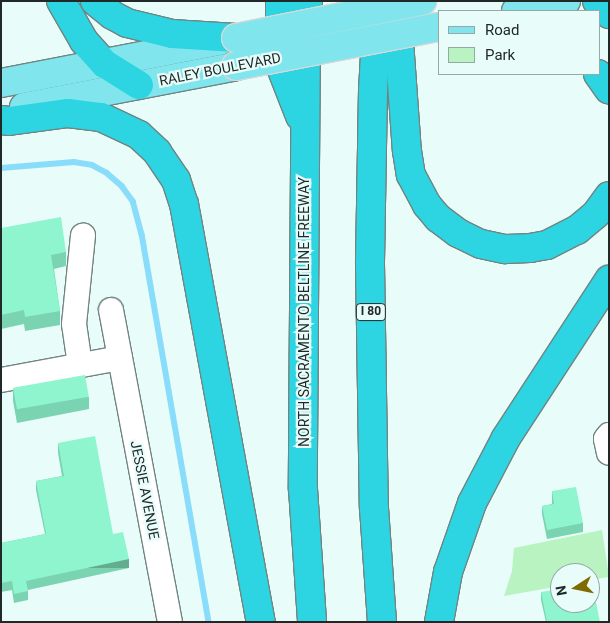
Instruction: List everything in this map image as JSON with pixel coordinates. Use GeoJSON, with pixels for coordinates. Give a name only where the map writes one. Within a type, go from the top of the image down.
{"type":"FeatureCollection","features":[{"type":"Feature","properties":{"kind":"highway"},"geometry":{"type":"LineString","coordinates":[[60,1],[84,41],[106,64],[139,85]]}},
{"type":"Feature","properties":{"kind":"highway"},"geometry":{"type":"LineString","coordinates":[[95,1],[112,15],[127,23],[172,34],[236,38]]}},
{"type":"Feature","properties":{"kind":"highway"},"geometry":{"type":"LineString","coordinates":[[280,1],[280,66],[305,129]]}},
{"type":"Feature","properties":{"kind":"highway","name":"NORTH SACRAMENTO BELTLINE FREEWAY"},"geometry":{"type":"LineString","coordinates":[[308,1],[306,23],[303,488],[312,622]]}},
{"type":"Feature","properties":{"kind":"highway","name":"I 80"},"geometry":{"type":"LineString","coordinates":[[378,1],[373,90],[370,264],[374,508],[382,622]]}},
{"type":"Feature","properties":{"kind":"highway"},"geometry":{"type":"LineString","coordinates":[[395,1],[399,25],[407,151],[411,176],[427,205],[438,218],[458,233],[480,244],[505,249],[530,248],[547,245],[577,230],[596,214],[609,196]]}},
{"type":"Feature","properties":{"kind":"highway"},"geometry":{"type":"LineString","coordinates":[[597,1],[609,14]]}},
{"type":"Feature","properties":{"kind":"highway"},"geometry":{"type":"LineString","coordinates":[[599,75],[609,90]]}},
{"type":"Feature","properties":{"kind":"highway"},"geometry":{"type":"LineString","coordinates":[[1,120],[68,113],[101,117],[125,126],[139,135],[157,152],[176,180],[184,204],[261,622]]}},
{"type":"Feature","properties":{"kind":"highway"},"geometry":{"type":"LineString","coordinates":[[439,622],[448,572],[472,503],[506,438],[609,280]]}},
{"type":"Feature","properties":{"kind":"main road","name":"RALEY BOULEVARD"},"geometry":{"type":"LineString","coordinates":[[1,84],[422,1]]}},
{"type":"Feature","properties":{"kind":"main road"},"geometry":{"type":"LineString","coordinates":[[521,10],[566,1]]}},
{"type":"Feature","properties":{"kind":"main road","name":"RALEY BOULEVARD"},"geometry":{"type":"LineString","coordinates":[[1,112],[438,27]]}},
{"type":"Feature","properties":{"kind":"street"},"geometry":{"type":"LineString","coordinates":[[80,365],[74,324],[83,235]]}},
{"type":"Feature","properties":{"kind":"street","name":"JESSIE AVENUE"},"geometry":{"type":"LineString","coordinates":[[112,310],[167,621]]}},
{"type":"Feature","properties":{"kind":"street"},"geometry":{"type":"LineString","coordinates":[[1,380],[120,358]]}},
{"type":"Feature","properties":{"kind":"street"},"geometry":{"type":"LineString","coordinates":[[609,435],[606,439],[609,453]]}},
{"type":"Feature","properties":{"kind":"green space"},"geometry":{"type":"Polygon","coordinates":[[[602,530],[609,577],[600,578],[600,563],[550,563],[550,588],[504,596],[512,571],[514,548],[602,530]]]}},
{"type":"Feature","properties":{"kind":"building"},"geometry":{"type":"Polygon","coordinates":[[[61,217],[66,252],[51,255],[60,311],[25,317],[24,310],[1,315],[1,228],[61,217]]]}},
{"type":"Feature","properties":{"kind":"building"},"geometry":{"type":"Polygon","coordinates":[[[85,375],[89,397],[17,409],[13,388],[85,375]]]}},
{"type":"Feature","properties":{"kind":"building"},"geometry":{"type":"Polygon","coordinates":[[[95,436],[113,534],[123,532],[129,559],[26,581],[28,591],[14,594],[12,581],[1,583],[1,543],[46,534],[36,481],[64,476],[58,443],[95,436]]]}},
{"type":"Feature","properties":{"kind":"building"},"geometry":{"type":"Polygon","coordinates":[[[576,487],[583,523],[547,530],[542,506],[554,504],[552,491],[576,487]]]}},
{"type":"Feature","properties":{"kind":"building"},"geometry":{"type":"Polygon","coordinates":[[[550,591],[550,613],[598,613],[600,622],[547,622],[541,592],[550,591]]]}},
{"type":"Feature","properties":{"kind":"waterway"},"geometry":{"type":"LineString","coordinates":[[1,168],[74,162],[92,165],[107,173],[122,186],[133,201],[142,234],[209,622]]}}]}
